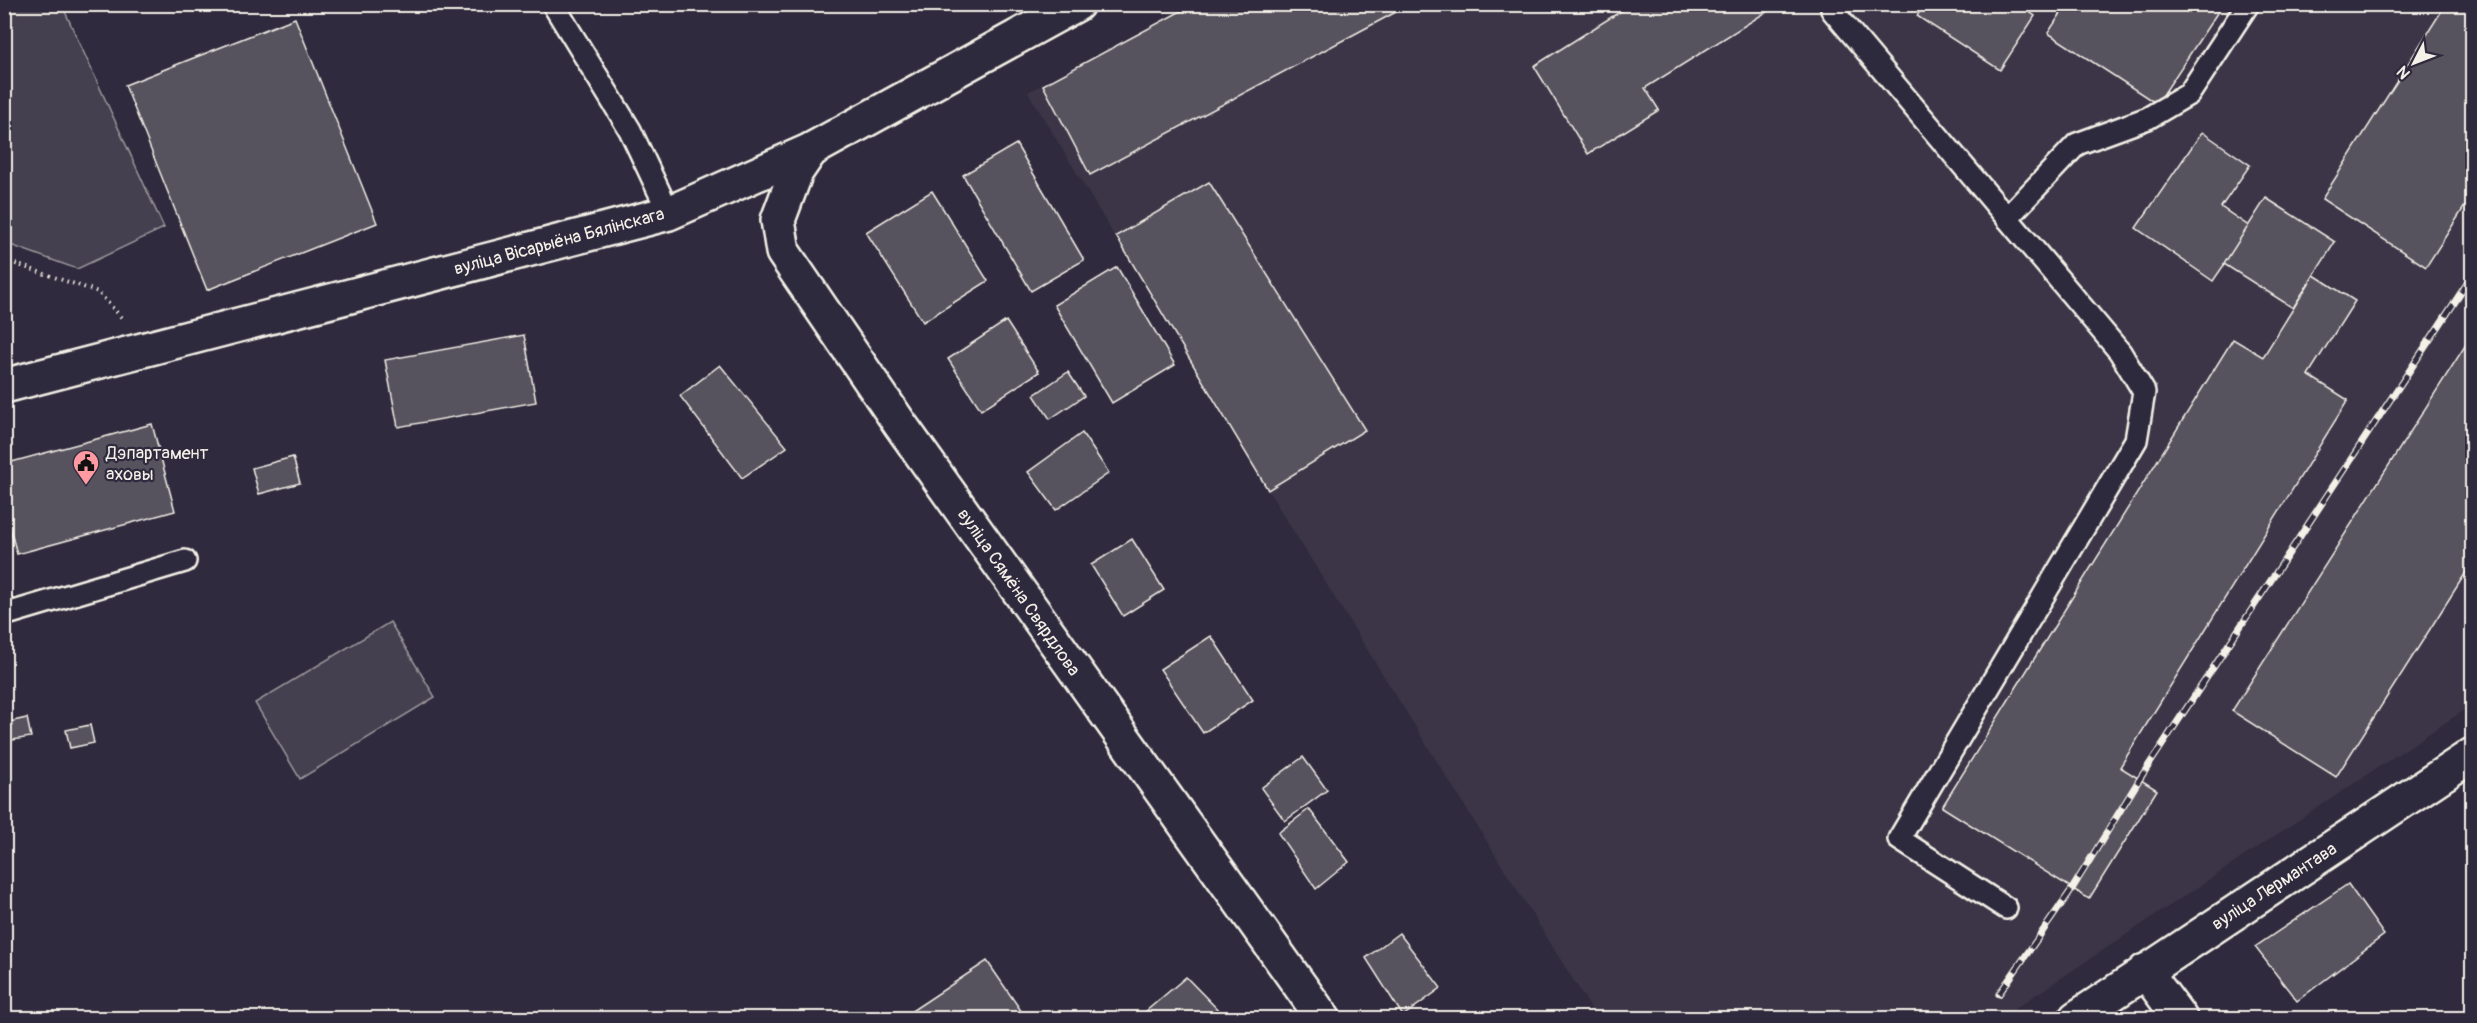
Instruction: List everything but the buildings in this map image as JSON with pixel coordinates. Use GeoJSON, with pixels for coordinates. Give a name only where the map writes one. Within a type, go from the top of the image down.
{"type":"FeatureCollection","features":[{"type":"Feature","properties":{"kind":"street","name":"вуліца Вісарыёна Бялінскага"},"geometry":{"type":"LineString","coordinates":[[4,386],[669,213],[811,150],[1077,4]]}},
{"type":"Feature","properties":{"kind":"street","name":"вуліца Сямёна Свярдлова"},"geometry":{"type":"LineString","coordinates":[[811,150],[796,172],[778,220],[783,252],[907,434],[1323,1018]]}},
{"type":"Feature","properties":{"kind":"street","name":"вуліца Лермантава"},"geometry":{"type":"LineString","coordinates":[[2076,1018],[2472,755]]}},
{"type":"Feature","properties":{"kind":"street"},"geometry":{"type":"LineString","coordinates":[[2145,971],[2180,1018]]}},
{"type":"Feature","properties":{"kind":"lane"},"geometry":{"type":"LineString","coordinates":[[553,4],[630,130],[669,213]]}},
{"type":"Feature","properties":{"kind":"lane"},"geometry":{"type":"LineString","coordinates":[[1832,4],[1832,10],[2120,352],[2144,392],[2136,440],[1899,839],[2006,908]]}},
{"type":"Feature","properties":{"kind":"lane"},"geometry":{"type":"LineString","coordinates":[[2007,218],[2077,144],[2148,118],[2189,94],[2248,4]]}},
{"type":"Feature","properties":{"kind":"lane"},"geometry":{"type":"LineString","coordinates":[[4,608],[7,614],[185,561]]}},
{"type":"Feature","properties":{"kind":"path"},"geometry":{"type":"LineString","coordinates":[[4,260],[98,292],[127,322]]}},
{"type":"Feature","properties":{"kind":"shaded area"},"geometry":{"type":"Polygon","coordinates":[[[5,4],[62,5],[164,228],[77,269],[5,243],[5,4]]]}},
{"type":"Feature","properties":{"kind":"shaded area"},"geometry":{"type":"Polygon","coordinates":[[[1194,5],[2472,5],[2472,705],[2001,1018],[1597,1018],[1249,460],[1028,92],[1194,5]]]}},
{"type":"Feature","properties":{"kind":"shaded area"},"geometry":{"type":"Polygon","coordinates":[[[390,622],[435,697],[300,779],[255,703],[390,622]]]}},
{"type":"Feature","properties":{"kind":"railway"},"geometry":{"type":"LineString","coordinates":[[1999,994],[2072,889],[2139,780],[2472,276]]}},
{"type":"Feature","properties":{"kind":"place","name":"Дэпартамент аховы"},"geometry":{"type":"Point","coordinates":[86,486]}}]}
